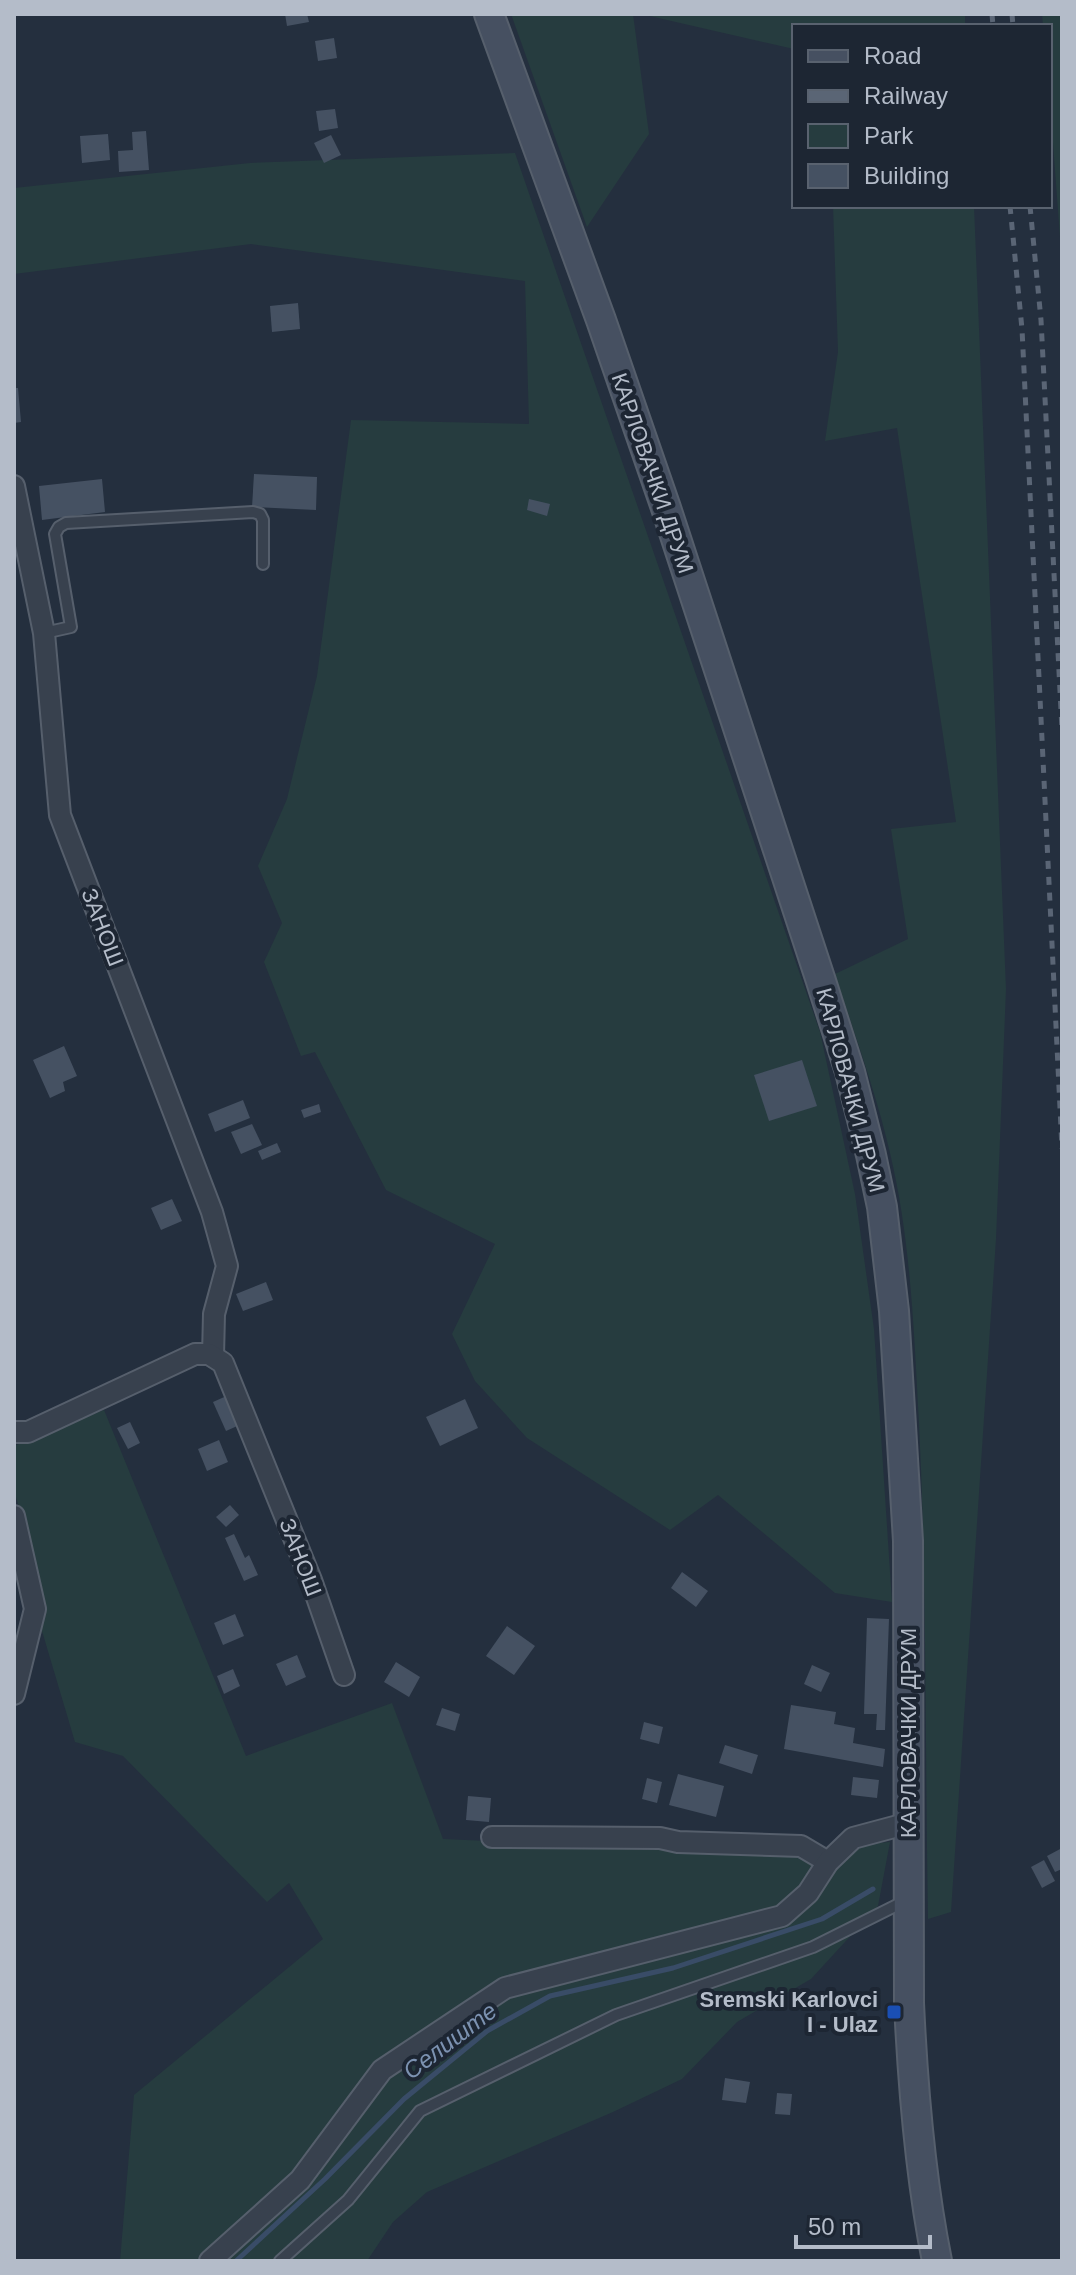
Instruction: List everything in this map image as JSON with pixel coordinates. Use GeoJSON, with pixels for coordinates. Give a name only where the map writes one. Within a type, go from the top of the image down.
{"type":"FeatureCollection","features":[{"type":"Feature","properties":{"kind":"main road","name":"КАРЛОВАЧКИ ДРУМ"},"geometry":{"type":"LineString","coordinates":[[489,14],[666,508],[811,948],[850,1072],[882,1207],[894,1311],[908,1541],[909,2003],[913,2085],[928,2219],[937,2261]]}},
{"type":"Feature","properties":{"kind":"street","name":"ЗАНОШ"},"geometry":{"type":"LineString","coordinates":[[14,486],[44,633],[60,815],[212,1212],[227,1266],[214,1314],[213,1356],[223,1363],[228,1373],[311,1580],[344,1675]]}},
{"type":"Feature","properties":{"kind":"street"},"geometry":{"type":"LineString","coordinates":[[14,1432],[28,1432],[195,1354],[213,1356]]}},
{"type":"Feature","properties":{"kind":"street"},"geometry":{"type":"LineString","coordinates":[[14,1516],[35,1609],[14,1694]]}},
{"type":"Feature","properties":{"kind":"street"},"geometry":{"type":"LineString","coordinates":[[210,2261],[300,2180],[382,2070],[505,1988],[782,1916],[808,1893],[828,1862],[853,1838],[909,1823]]}},
{"type":"Feature","properties":{"kind":"street"},"geometry":{"type":"LineString","coordinates":[[492,1837],[660,1838],[678,1842],[801,1846],[828,1862]]}},
{"type":"Feature","properties":{"kind":"lane"},"geometry":{"type":"LineString","coordinates":[[44,633],[71,627],[55,534],[66,523],[253,512],[260,514],[263,520],[263,564]]}},
{"type":"Feature","properties":{"kind":"lane"},"geometry":{"type":"LineString","coordinates":[[280,2261],[348,2200],[420,2111],[616,2015],[813,1947],[909,1900]]}},
{"type":"Feature","properties":{"kind":"green space"},"geometry":{"type":"Polygon","coordinates":[[[511,14],[633,14],[649,134],[587,227],[511,14]]]}},
{"type":"Feature","properties":{"kind":"green space"},"geometry":{"type":"Polygon","coordinates":[[[641,14],[965,14],[965,24],[792,24],[792,49],[641,14]]]}},
{"type":"Feature","properties":{"kind":"green space"},"geometry":{"type":"Polygon","coordinates":[[[1042,14],[1062,14],[1062,264],[1052,130],[1052,24],[1043,24],[1042,14]]]}},
{"type":"Feature","properties":{"kind":"green space"},"geometry":{"type":"Polygon","coordinates":[[[515,153],[820,1032],[855,1194],[874,1329],[892,1602],[835,1593],[718,1495],[670,1530],[527,1438],[475,1381],[452,1334],[495,1244],[386,1190],[315,1052],[301,1056],[264,962],[282,923],[258,866],[287,799],[317,676],[351,420],[529,424],[525,281],[251,244],[14,274],[14,188],[250,163],[515,153]]]}},
{"type":"Feature","properties":{"kind":"green space"},"geometry":{"type":"Polygon","coordinates":[[[833,208],[974,208],[1006,989],[996,1239],[951,1912],[928,1919],[923,1547],[910,1287],[903,1220],[890,1153],[835,974],[908,939],[891,829],[956,822],[897,428],[825,441],[838,352],[833,208]]]}},
{"type":"Feature","properties":{"kind":"green space"},"geometry":{"type":"Polygon","coordinates":[[[104,1410],[246,1756],[392,1703],[443,1839],[722,1849],[890,1842],[878,1906],[811,1979],[737,2022],[682,2079],[427,2192],[393,2222],[367,2261],[120,2261],[134,2095],[323,1939],[289,1883],[267,1902],[123,1756],[75,1742],[42,1631],[34,1555],[14,1491],[14,1446],[104,1410]]]}},
{"type":"Feature","properties":{"kind":"building"},"geometry":{"type":"Polygon","coordinates":[[[285,14],[307,14],[309,22],[287,26],[285,14]]]}},
{"type":"Feature","properties":{"kind":"building"},"geometry":{"type":"Polygon","coordinates":[[[334,38],[337,58],[318,61],[315,41],[334,38]]]}},
{"type":"Feature","properties":{"kind":"building"},"geometry":{"type":"Polygon","coordinates":[[[335,109],[338,128],[319,131],[316,111],[335,109]]]}},
{"type":"Feature","properties":{"kind":"building"},"geometry":{"type":"Polygon","coordinates":[[[146,131],[149,170],[119,172],[118,151],[133,150],[132,132],[146,131]]]}},
{"type":"Feature","properties":{"kind":"building"},"geometry":{"type":"Polygon","coordinates":[[[108,134],[110,160],[82,163],[80,136],[108,134]]]}},
{"type":"Feature","properties":{"kind":"building"},"geometry":{"type":"Polygon","coordinates":[[[331,135],[341,155],[324,163],[314,143],[331,135]]]}},
{"type":"Feature","properties":{"kind":"building"},"geometry":{"type":"Polygon","coordinates":[[[298,303],[300,329],[272,332],[270,306],[298,303]]]}},
{"type":"Feature","properties":{"kind":"building"},"geometry":{"type":"Polygon","coordinates":[[[14,388],[18,388],[21,422],[14,423],[14,388]]]}},
{"type":"Feature","properties":{"kind":"building"},"geometry":{"type":"Polygon","coordinates":[[[254,474],[317,477],[316,510],[252,507],[254,474]]]}},
{"type":"Feature","properties":{"kind":"building"},"geometry":{"type":"Polygon","coordinates":[[[102,479],[105,512],[42,520],[39,486],[102,479]]]}},
{"type":"Feature","properties":{"kind":"building"},"geometry":{"type":"Polygon","coordinates":[[[529,499],[550,504],[547,516],[527,510],[529,499]]]}},
{"type":"Feature","properties":{"kind":"building"},"geometry":{"type":"Polygon","coordinates":[[[64,1046],[77,1076],[63,1082],[65,1091],[50,1098],[33,1060],[64,1046]]]}},
{"type":"Feature","properties":{"kind":"building"},"geometry":{"type":"Polygon","coordinates":[[[802,1060],[817,1106],[769,1121],[754,1075],[802,1060]]]}},
{"type":"Feature","properties":{"kind":"building"},"geometry":{"type":"Polygon","coordinates":[[[243,1100],[250,1118],[215,1132],[208,1114],[243,1100]]]}},
{"type":"Feature","properties":{"kind":"building"},"geometry":{"type":"Polygon","coordinates":[[[319,1104],[321,1112],[304,1118],[301,1110],[319,1104]]]}},
{"type":"Feature","properties":{"kind":"building"},"geometry":{"type":"Polygon","coordinates":[[[252,1124],[262,1145],[241,1154],[231,1132],[252,1124]]]}},
{"type":"Feature","properties":{"kind":"building"},"geometry":{"type":"Polygon","coordinates":[[[277,1143],[281,1152],[262,1160],[258,1151],[277,1143]]]}},
{"type":"Feature","properties":{"kind":"building"},"geometry":{"type":"Polygon","coordinates":[[[172,1199],[182,1221],[161,1230],[151,1208],[172,1199]]]}},
{"type":"Feature","properties":{"kind":"building"},"geometry":{"type":"Polygon","coordinates":[[[266,1282],[273,1300],[243,1311],[236,1294],[266,1282]]]}},
{"type":"Feature","properties":{"kind":"building"},"geometry":{"type":"Polygon","coordinates":[[[231,1394],[244,1423],[226,1431],[213,1402],[231,1394]]]}},
{"type":"Feature","properties":{"kind":"building"},"geometry":{"type":"Polygon","coordinates":[[[465,1399],[478,1428],[440,1446],[426,1417],[465,1399]]]}},
{"type":"Feature","properties":{"kind":"building"},"geometry":{"type":"Polygon","coordinates":[[[130,1422],[140,1443],[128,1449],[117,1428],[130,1422]]]}},
{"type":"Feature","properties":{"kind":"building"},"geometry":{"type":"Polygon","coordinates":[[[219,1440],[228,1462],[207,1471],[198,1449],[219,1440]]]}},
{"type":"Feature","properties":{"kind":"building"},"geometry":{"type":"Polygon","coordinates":[[[230,1505],[239,1515],[226,1527],[216,1517],[230,1505]]]}},
{"type":"Feature","properties":{"kind":"building"},"geometry":{"type":"Polygon","coordinates":[[[234,1534],[245,1558],[249,1555],[258,1575],[244,1581],[225,1538],[234,1534]]]}},
{"type":"Feature","properties":{"kind":"building"},"geometry":{"type":"Polygon","coordinates":[[[682,1572],[708,1591],[696,1607],[671,1588],[682,1572]]]}},
{"type":"Feature","properties":{"kind":"building"},"geometry":{"type":"Polygon","coordinates":[[[235,1614],[244,1636],[223,1645],[214,1623],[235,1614]]]}},
{"type":"Feature","properties":{"kind":"building"},"geometry":{"type":"Polygon","coordinates":[[[867,1618],[889,1619],[885,1730],[876,1730],[877,1714],[864,1714],[867,1618]]]}},
{"type":"Feature","properties":{"kind":"building"},"geometry":{"type":"Polygon","coordinates":[[[507,1626],[535,1646],[514,1675],[486,1656],[507,1626]]]}},
{"type":"Feature","properties":{"kind":"building"},"geometry":{"type":"Polygon","coordinates":[[[297,1655],[306,1677],[286,1686],[276,1664],[297,1655]]]}},
{"type":"Feature","properties":{"kind":"building"},"geometry":{"type":"Polygon","coordinates":[[[396,1662],[420,1677],[409,1697],[384,1682],[396,1662]]]}},
{"type":"Feature","properties":{"kind":"building"},"geometry":{"type":"Polygon","coordinates":[[[812,1665],[830,1673],[821,1692],[804,1684],[812,1665]]]}},
{"type":"Feature","properties":{"kind":"building"},"geometry":{"type":"Polygon","coordinates":[[[233,1669],[240,1686],[224,1694],[217,1676],[233,1669]]]}},
{"type":"Feature","properties":{"kind":"building"},"geometry":{"type":"Polygon","coordinates":[[[791,1705],[836,1712],[834,1724],[855,1728],[853,1743],[885,1749],[883,1767],[784,1749],[791,1705]]]}},
{"type":"Feature","properties":{"kind":"building"},"geometry":{"type":"Polygon","coordinates":[[[442,1708],[460,1714],[455,1731],[436,1725],[442,1708]]]}},
{"type":"Feature","properties":{"kind":"building"},"geometry":{"type":"Polygon","coordinates":[[[644,1722],[663,1727],[659,1744],[640,1739],[644,1722]]]}},
{"type":"Feature","properties":{"kind":"building"},"geometry":{"type":"Polygon","coordinates":[[[725,1745],[758,1755],[752,1774],[719,1763],[725,1745]]]}},
{"type":"Feature","properties":{"kind":"building"},"geometry":{"type":"Polygon","coordinates":[[[678,1774],[724,1786],[716,1817],[669,1805],[678,1774]]]}},
{"type":"Feature","properties":{"kind":"building"},"geometry":{"type":"Polygon","coordinates":[[[853,1777],[879,1780],[877,1798],[851,1795],[853,1777]]]}},
{"type":"Feature","properties":{"kind":"building"},"geometry":{"type":"Polygon","coordinates":[[[647,1778],[662,1782],[657,1803],[642,1799],[647,1778]]]}},
{"type":"Feature","properties":{"kind":"building"},"geometry":{"type":"Polygon","coordinates":[[[468,1796],[491,1798],[489,1822],[466,1820],[468,1796]]]}},
{"type":"Feature","properties":{"kind":"building"},"geometry":{"type":"Polygon","coordinates":[[[1062,1848],[1062,1869],[1055,1872],[1047,1856],[1062,1848]]]}},
{"type":"Feature","properties":{"kind":"building"},"geometry":{"type":"Polygon","coordinates":[[[1044,1860],[1055,1881],[1042,1888],[1031,1867],[1044,1860]]]}},
{"type":"Feature","properties":{"kind":"building"},"geometry":{"type":"Polygon","coordinates":[[[725,2078],[750,2082],[746,2103],[722,2100],[725,2078]]]}},
{"type":"Feature","properties":{"kind":"building"},"geometry":{"type":"Polygon","coordinates":[[[777,2093],[792,2094],[790,2115],[775,2114],[777,2093]]]}},
{"type":"Feature","properties":{"kind":"waterway","name":"Селиште"},"geometry":{"type":"LineString","coordinates":[[236,2261],[325,2179],[404,2099],[487,2031],[550,1996],[673,1968],[822,1919],[873,1889]]}},
{"type":"Feature","properties":{"kind":"railway"},"geometry":{"type":"LineString","coordinates":[[992,14],[993,24]]}},
{"type":"Feature","properties":{"kind":"railway"},"geometry":{"type":"LineString","coordinates":[[1012,14],[1013,24]]}},
{"type":"Feature","properties":{"kind":"railway"},"geometry":{"type":"LineString","coordinates":[[1010,208],[1022,329],[1062,1149]]}},
{"type":"Feature","properties":{"kind":"railway"},"geometry":{"type":"LineString","coordinates":[[1030,208],[1041,320],[1062,730]]}},
{"type":"Feature","properties":{"kind":"place","name":"Sremski Karlovci I - Ulaz"},"geometry":{"type":"Point","coordinates":[894,2012]}}]}
